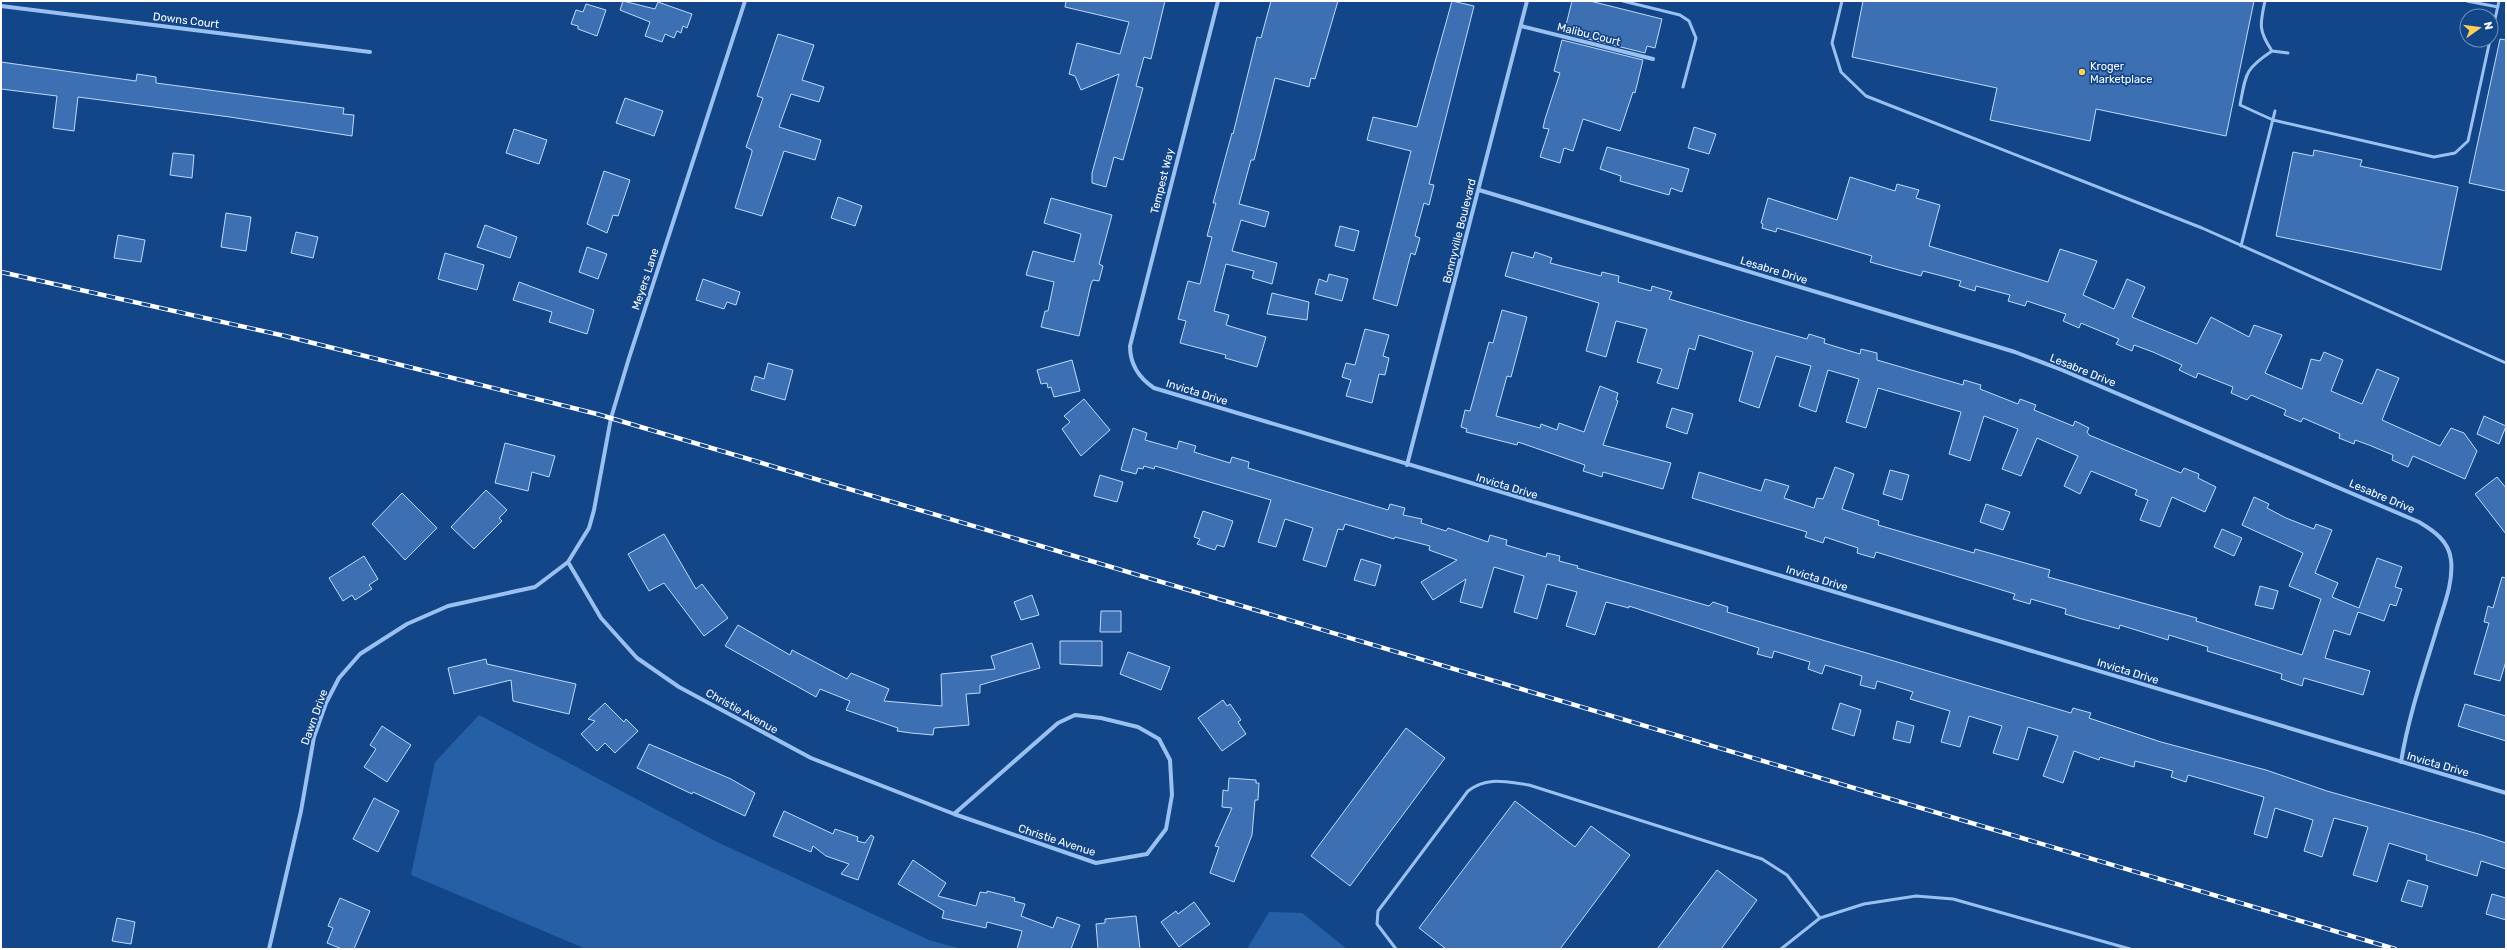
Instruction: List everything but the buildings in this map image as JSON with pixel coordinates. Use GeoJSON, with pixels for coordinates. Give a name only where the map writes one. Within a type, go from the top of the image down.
{"type":"FeatureCollection","features":[{"type":"Feature","properties":{"kind":"street","name":"Meyers Lane"},"geometry":{"type":"LineString","coordinates":[[568,562],[589,528],[611,418],[629,358],[745,1]]}},
{"type":"Feature","properties":{"kind":"street","name":"Tempest Way"},"geometry":{"type":"LineString","coordinates":[[1133,366],[1130,346],[1135,323],[1218,1]]}},
{"type":"Feature","properties":{"kind":"street","name":"Bonnyville Boulevard"},"geometry":{"type":"LineString","coordinates":[[1407,465],[1527,1]]}},
{"type":"Feature","properties":{"kind":"street","name":"Downs Court"},"geometry":{"type":"LineString","coordinates":[[1,6],[370,52]]}},
{"type":"Feature","properties":{"kind":"street","name":"Malibu Court"},"geometry":{"type":"LineString","coordinates":[[1521,26],[1653,59]]}},
{"type":"Feature","properties":{"kind":"street","name":"Lesabre Drive"},"geometry":{"type":"LineString","coordinates":[[1479,190],[2015,352],[2062,370],[2310,475],[2419,522],[2434,531],[2446,544],[2451,559],[2451,570],[2447,594],[2407,727],[2401,762]]}},
{"type":"Feature","properties":{"kind":"street","name":"Invicta Drive"},"geometry":{"type":"LineString","coordinates":[[1133,366],[1148,384],[1163,392],[2506,793]]}},
{"type":"Feature","properties":{"kind":"street","name":"Christie Avenue"},"geometry":{"type":"LineString","coordinates":[[568,562],[601,618],[623,644],[654,671],[679,687],[811,758],[954,814],[1096,863],[1147,854],[1166,829],[1172,795],[1170,760],[1159,739],[1138,727],[1101,718],[1075,715],[1058,723],[954,814]]}},
{"type":"Feature","properties":{"kind":"street","name":"Dawn Drive"},"geometry":{"type":"LineString","coordinates":[[269,949],[301,811],[314,737],[326,703],[339,678],[360,654],[407,624],[448,606],[535,587],[568,562]]}},
{"type":"Feature","properties":{"kind":"lane"},"geometry":{"type":"LineString","coordinates":[[1623,1],[1680,15],[1689,21],[1696,38],[1683,88]]}},
{"type":"Feature","properties":{"kind":"lane"},"geometry":{"type":"LineString","coordinates":[[1842,1],[1832,43],[1841,72],[1866,96],[2241,246],[2506,362]]}},
{"type":"Feature","properties":{"kind":"lane"},"geometry":{"type":"LineString","coordinates":[[2265,1],[2260,26],[2264,39],[2272,50],[2288,53]]}},
{"type":"Feature","properties":{"kind":"lane"},"geometry":{"type":"LineString","coordinates":[[2467,1],[2498,7],[2499,1]]}},
{"type":"Feature","properties":{"kind":"lane"},"geometry":{"type":"LineString","coordinates":[[2272,50],[2252,65],[2245,78],[2240,105],[2273,120],[2434,157],[2455,153],[2468,141],[2489,48]]}},
{"type":"Feature","properties":{"kind":"lane"},"geometry":{"type":"LineString","coordinates":[[2241,246],[2275,111]]}},
{"type":"Feature","properties":{"kind":"lane"},"geometry":{"type":"LineString","coordinates":[[1396,949],[1377,924],[1378,911],[1468,791],[1478,782],[1501,781],[1529,785],[1762,859],[1788,875],[1820,918]]}},
{"type":"Feature","properties":{"kind":"lane"},"geometry":{"type":"LineString","coordinates":[[1781,949],[1820,918],[1864,904],[1916,896],[1953,898],[2130,949]]}},
{"type":"Feature","properties":{"kind":"shaded area"},"geometry":{"type":"Polygon","coordinates":[[[479,715],[715,841],[929,940],[961,949],[586,949],[411,875],[435,762],[479,715]]]}},
{"type":"Feature","properties":{"kind":"shaded area"},"geometry":{"type":"Polygon","coordinates":[[[1269,912],[1302,913],[1347,949],[1247,949],[1269,912]]]}},
{"type":"Feature","properties":{"kind":"railway"},"geometry":{"type":"LineString","coordinates":[[1,272],[285,336],[597,414],[2395,949]]}},
{"type":"Feature","properties":{"kind":"place","name":"Kroger Marketplace"},"geometry":{"type":"Point","coordinates":[2082,72]}}]}
